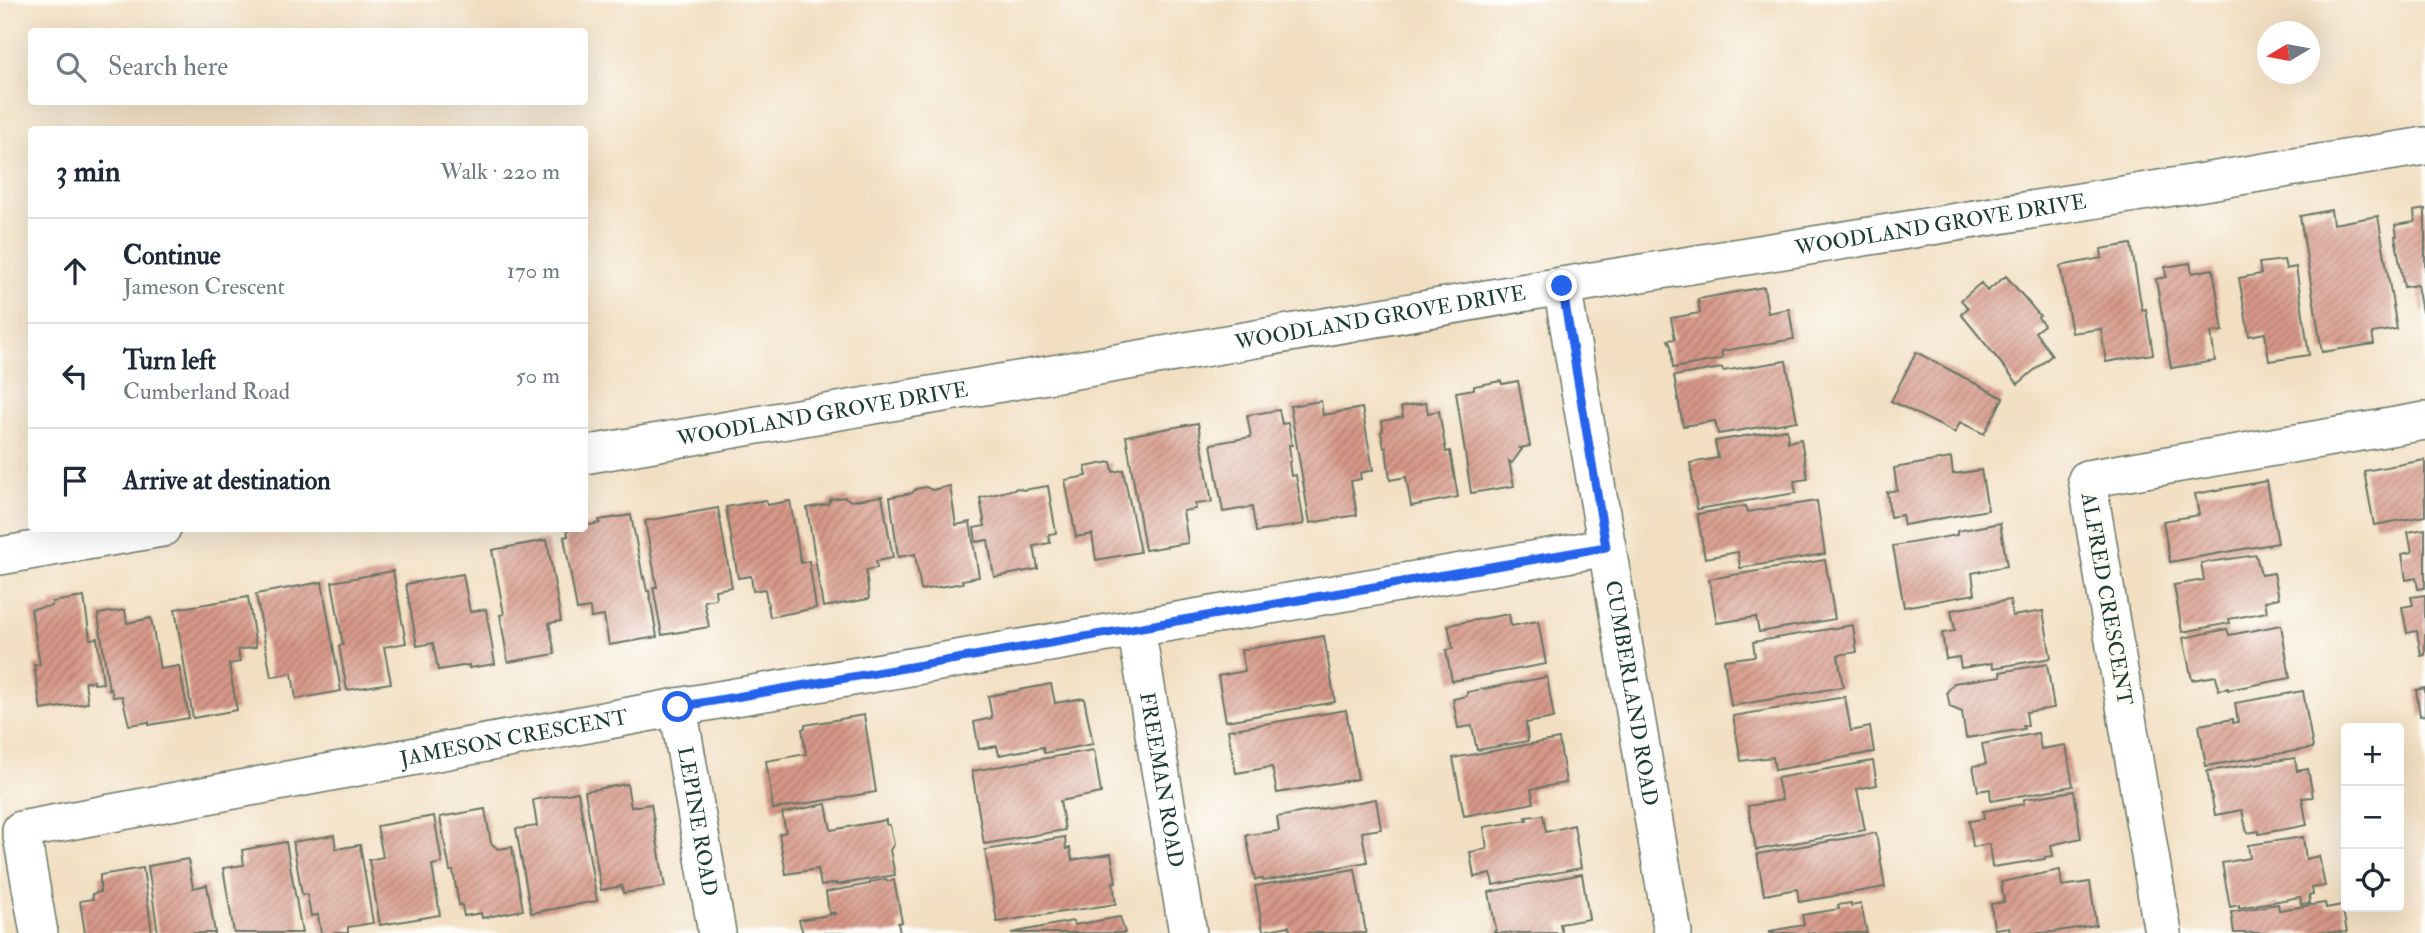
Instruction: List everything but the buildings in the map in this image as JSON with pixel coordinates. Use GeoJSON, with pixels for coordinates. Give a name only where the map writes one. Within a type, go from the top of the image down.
{"type":"FeatureCollection","features":[{"type":"Feature","properties":{"kind":"street","name":"WOODLAND GROVE DRIVE"},"geometry":{"type":"LineString","coordinates":[[588,454],[1562,286],[2425,146]]}},
{"type":"Feature","properties":{"kind":"street","name":"CUMBERLAND ROAD"},"geometry":{"type":"LineString","coordinates":[[1562,286],[1673,933]]}},
{"type":"Feature","properties":{"kind":"street","name":"ALFRED CRESCENT"},"geometry":{"type":"LineString","coordinates":[[2163,933],[2087,479],[2425,421]]}},
{"type":"Feature","properties":{"kind":"street"},"geometry":{"type":"LineString","coordinates":[[0,556],[139,532]]}},
{"type":"Feature","properties":{"kind":"street","name":"JAMESON CRESCENT"},"geometry":{"type":"LineString","coordinates":[[39,933],[21,830],[678,707],[1606,547]]}},
{"type":"Feature","properties":{"kind":"street","name":"FREEMAN ROAD"},"geometry":{"type":"LineString","coordinates":[[1136,628],[1188,933]]}},
{"type":"Feature","properties":{"kind":"street","name":"LEPINE ROAD"},"geometry":{"type":"LineString","coordinates":[[678,707],[717,933]]}},
{"type":"Feature","properties":{"kind":"route"},"geometry":{"type":"LineString","coordinates":[[678,707],[1606,547],[1562,286]]}}]}
